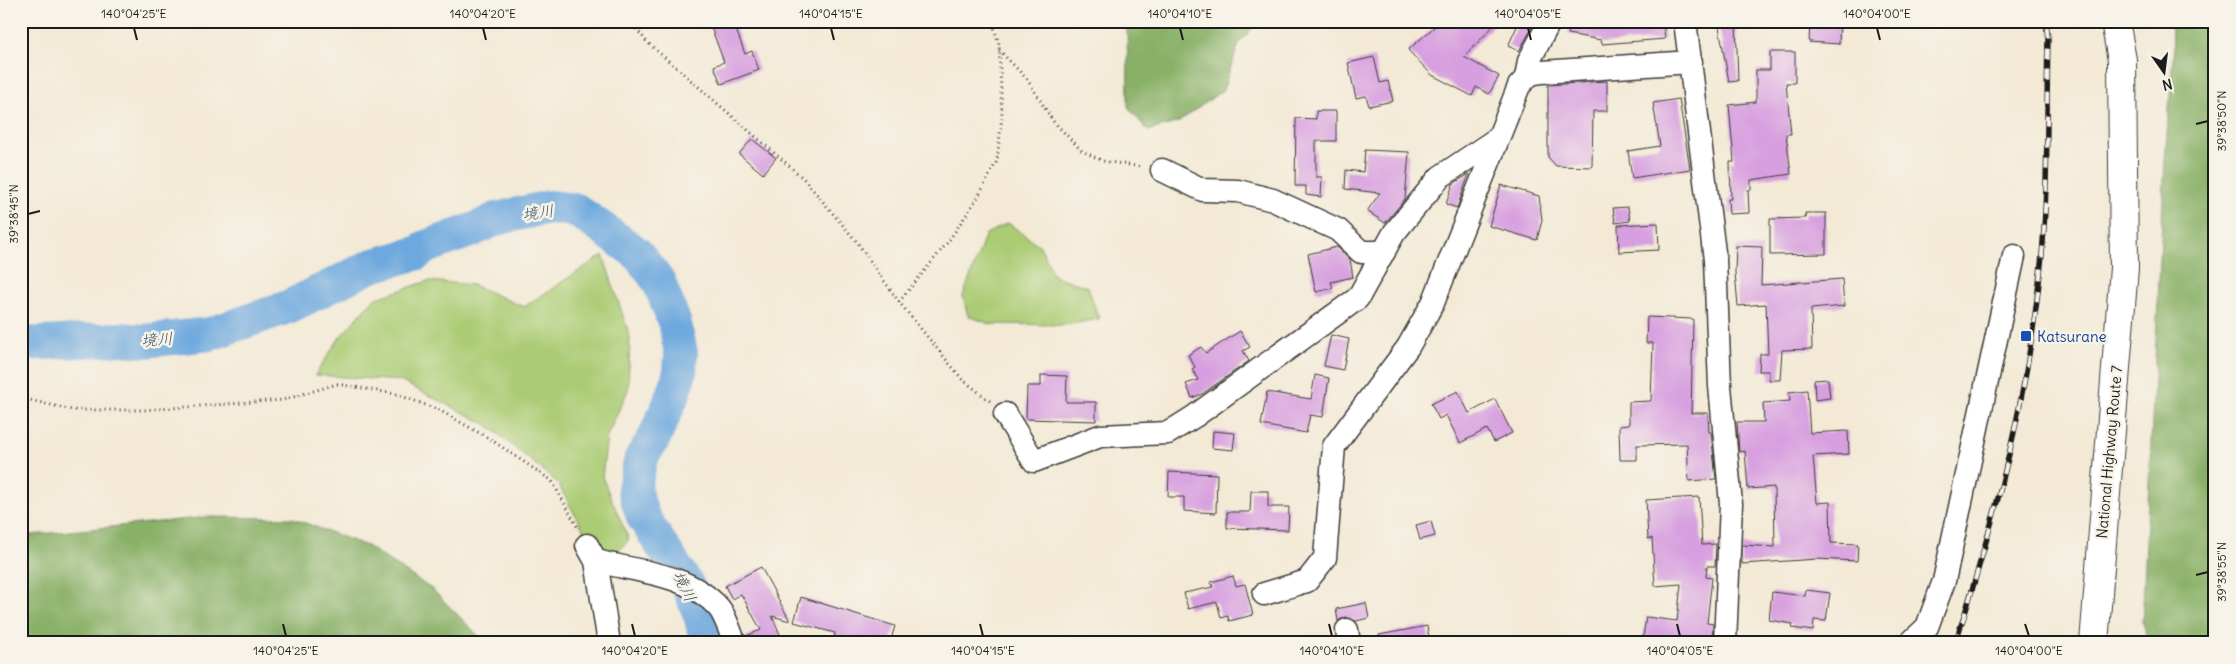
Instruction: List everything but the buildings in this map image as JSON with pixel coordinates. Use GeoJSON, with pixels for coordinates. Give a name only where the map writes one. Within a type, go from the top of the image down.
{"type":"FeatureCollection","features":[{"type":"Feature","properties":{"kind":"highway","name":"National Highway Route 7"},"geometry":{"type":"LineString","coordinates":[[2094,643],[2124,268],[2122,60],[2116,21]]}},
{"type":"Feature","properties":{"kind":"street"},"geometry":{"type":"LineString","coordinates":[[1526,78],[1528,61],[1550,21]]}},
{"type":"Feature","properties":{"kind":"street"},"geometry":{"type":"LineString","coordinates":[[1685,21],[1715,260],[1720,386],[1731,504],[1725,643]]}},
{"type":"Feature","properties":{"kind":"street"},"geometry":{"type":"LineString","coordinates":[[1264,594],[1307,581],[1325,558],[1334,446],[1408,347],[1433,303],[1518,86],[1530,74],[1542,72],[1691,62]]}},
{"type":"Feature","properties":{"kind":"street"},"geometry":{"type":"LineString","coordinates":[[1005,414],[1034,460],[1100,436],[1168,433],[1358,298],[1394,233],[1440,176],[1498,138]]}},
{"type":"Feature","properties":{"kind":"street"},"geometry":{"type":"LineString","coordinates":[[1162,170],[1203,190],[1238,191],[1273,200],[1338,230],[1362,252],[1384,252]]}},
{"type":"Feature","properties":{"kind":"street"},"geometry":{"type":"LineString","coordinates":[[1910,643],[1927,627],[1944,581],[2014,256]]}},
{"type":"Feature","properties":{"kind":"street"},"geometry":{"type":"LineString","coordinates":[[592,553],[618,567],[648,571],[696,589],[720,609],[735,643]]}},
{"type":"Feature","properties":{"kind":"street"},"geometry":{"type":"LineString","coordinates":[[592,553],[609,643]]}},
{"type":"Feature","properties":{"kind":"path"},"geometry":{"type":"LineString","coordinates":[[630,21],[647,42],[803,178],[857,242],[899,302],[962,380],[1005,414]]}},
{"type":"Feature","properties":{"kind":"path"},"geometry":{"type":"LineString","coordinates":[[899,302],[948,242],[978,197],[997,161],[1002,116],[999,49],[992,21]]}},
{"type":"Feature","properties":{"kind":"path"},"geometry":{"type":"LineString","coordinates":[[999,49],[1027,80],[1053,121],[1082,151],[1103,161],[1162,170]]}},
{"type":"Feature","properties":{"kind":"path"},"geometry":{"type":"LineString","coordinates":[[21,398],[72,410],[144,410],[283,400],[337,384],[396,394],[439,410],[490,439],[552,481],[592,553]]}},
{"type":"Feature","properties":{"kind":"green space"},"geometry":{"type":"Polygon","coordinates":[[[1127,21],[1258,21],[1239,44],[1223,90],[1179,122],[1148,131],[1128,107],[1127,21]]]}},
{"type":"Feature","properties":{"kind":"green space"},"geometry":{"type":"Polygon","coordinates":[[[2169,21],[2215,21],[2215,643],[2148,643],[2142,623],[2165,159],[2174,45],[2169,21]]]}},
{"type":"Feature","properties":{"kind":"green space"},"geometry":{"type":"Polygon","coordinates":[[[1008,223],[1040,246],[1054,276],[1088,287],[1099,319],[1065,325],[990,324],[968,316],[963,296],[986,234],[1008,223]]]}},
{"type":"Feature","properties":{"kind":"green space"},"geometry":{"type":"Polygon","coordinates":[[[603,255],[630,337],[628,390],[607,436],[602,477],[629,540],[616,554],[595,551],[557,482],[486,424],[400,381],[315,375],[340,337],[374,299],[428,281],[473,285],[524,307],[603,255]]]}},
{"type":"Feature","properties":{"kind":"green space"},"geometry":{"type":"Polygon","coordinates":[[[208,517],[292,518],[367,546],[433,590],[486,643],[21,643],[21,536],[208,517]]]}},
{"type":"Feature","properties":{"kind":"waterway","name":"境川"},"geometry":{"type":"LineString","coordinates":[[21,344],[120,339],[144,341],[210,334],[288,307],[371,266],[418,253],[426,247],[496,219],[549,207],[576,210],[637,253],[659,282],[675,324],[681,353],[680,372],[674,393],[654,438],[641,458],[634,489],[643,517],[688,586],[700,615],[707,643]]}},
{"type":"Feature","properties":{"kind":"railway"},"geometry":{"type":"LineString","coordinates":[[1955,643],[1970,598],[2002,483],[2018,414],[2031,344],[2045,215],[2048,39],[2046,21]]}},
{"type":"Feature","properties":{"kind":"place","name":"Katsurane"},"geometry":{"type":"Point","coordinates":[2026,336]}}]}
